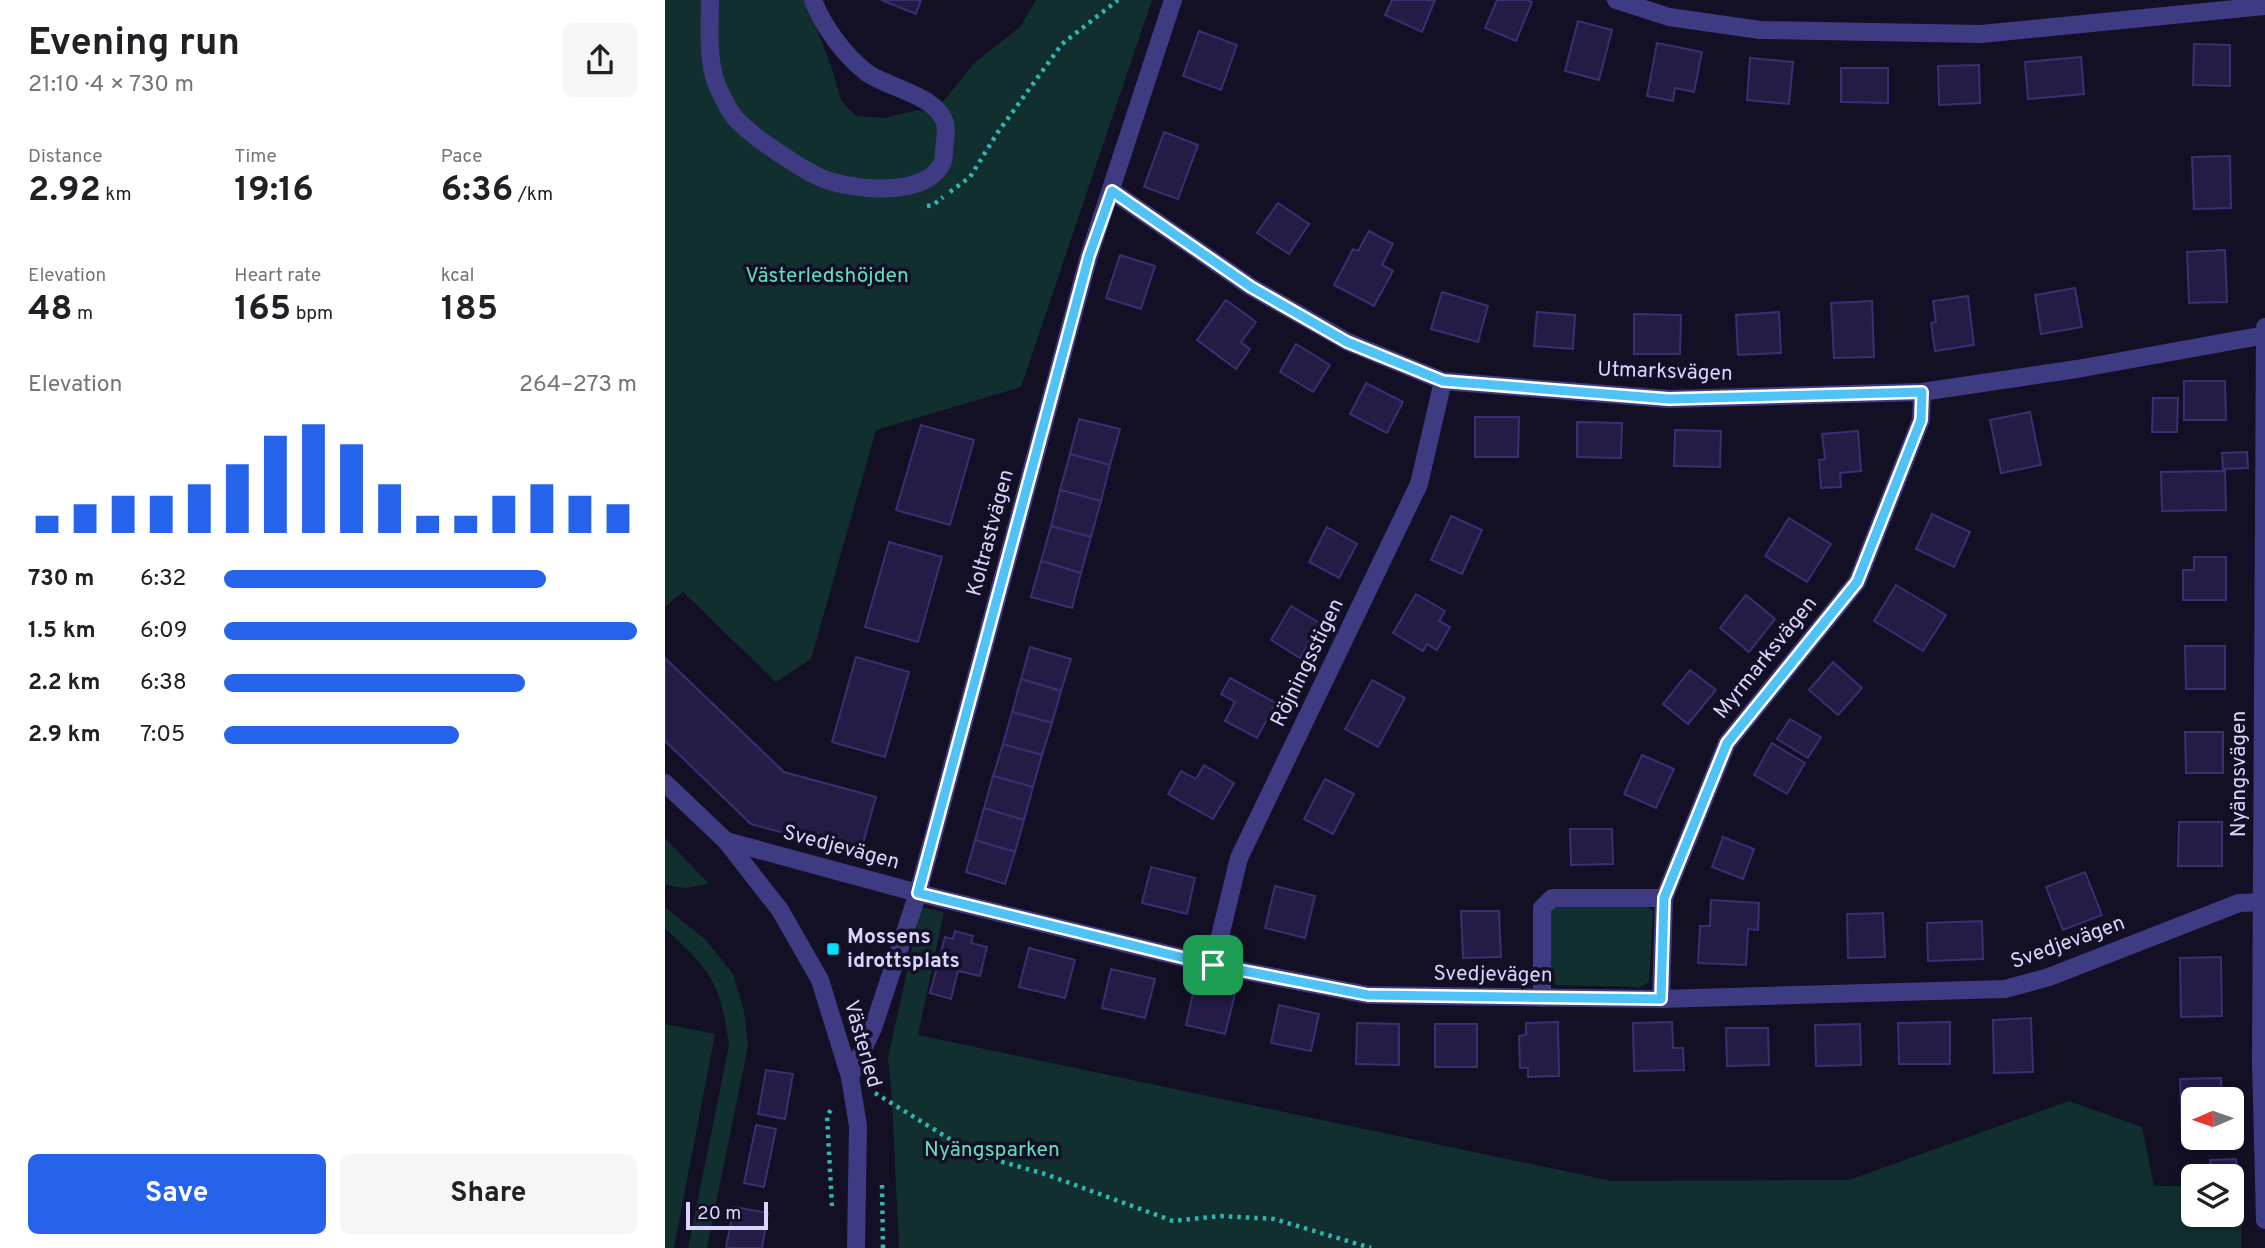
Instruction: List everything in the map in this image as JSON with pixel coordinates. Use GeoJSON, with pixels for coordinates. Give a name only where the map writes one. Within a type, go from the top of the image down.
{"type":"FeatureCollection","features":[{"type":"Feature","properties":{"kind":"street"},"geometry":{"type":"LineString","coordinates":[[710,0],[710,54],[720,92],[737,121],[819,177],[853,187],[900,187],[922,182],[932,176],[942,164],[946,126],[942,114],[926,102],[867,73],[838,43],[820,17],[813,0]]}},
{"type":"Feature","properties":{"kind":"street","name":"Koltrastvägen"},"geometry":{"type":"LineString","coordinates":[[850,1077],[873,1028],[918,893],[1089,256],[1173,0]]}},
{"type":"Feature","properties":{"kind":"street"},"geometry":{"type":"LineString","coordinates":[[1616,0],[1669,17],[1760,30],[1981,34],[2265,6]]}},
{"type":"Feature","properties":{"kind":"street","name":"Utmarksvägen"},"geometry":{"type":"LineString","coordinates":[[1112,191],[1263,294],[1347,342],[1443,381],[1669,399],[1922,392],[2077,369],[2265,335]]}},
{"type":"Feature","properties":{"kind":"street","name":"Nyängsvägen"},"geometry":{"type":"LineString","coordinates":[[2265,327],[2261,1060],[2265,1220]]}},
{"type":"Feature","properties":{"kind":"street","name":"Röjningsstigen"},"geometry":{"type":"LineString","coordinates":[[1213,965],[1240,858],[1419,484],[1443,381]]}},
{"type":"Feature","properties":{"kind":"street","name":"Myrmarksvägen"},"geometry":{"type":"LineString","coordinates":[[1661,999],[1664,898],[1727,743],[1857,582],[1921,420],[1922,392]]}},
{"type":"Feature","properties":{"kind":"street","name":"Västerled"},"geometry":{"type":"LineString","coordinates":[[665,783],[726,841],[780,910],[820,980],[850,1077],[858,1126],[856,1248]]}},
{"type":"Feature","properties":{"kind":"street","name":"Svedjevägen"},"geometry":{"type":"LineString","coordinates":[[726,841],[918,893],[1213,965],[1368,995],[1661,999],[2005,989],[2049,977],[2239,903],[2263,902]]}},
{"type":"Feature","properties":{"kind":"street"},"geometry":{"type":"LineString","coordinates":[[1542,998],[1542,908],[1552,898],[1664,898]]}},
{"type":"Feature","properties":{"kind":"path"},"geometry":{"type":"LineString","coordinates":[[920,206],[933,205],[970,177],[998,132],[1062,44],[1118,0]]}},
{"type":"Feature","properties":{"kind":"path"},"geometry":{"type":"LineString","coordinates":[[850,1077],[974,1154],[1045,1174],[1173,1221],[1221,1216],[1274,1219],[1371,1248]]}},
{"type":"Feature","properties":{"kind":"green space","name":"Västerledshöjden"},"geometry":{"type":"Polygon","coordinates":[[[665,0],[806,0],[841,100],[856,116],[884,118],[917,110],[934,113],[974,63],[1020,27],[1036,0],[1152,0],[1021,387],[876,430],[811,659],[776,682],[683,592],[665,607],[665,0]]]}},
{"type":"Feature","properties":{"kind":"green space"},"geometry":{"type":"Polygon","coordinates":[[[665,838],[709,884],[686,888],[665,885],[665,838]]]}},
{"type":"Feature","properties":{"kind":"green space"},"geometry":{"type":"Polygon","coordinates":[[[1556,906],[1646,906],[1653,911],[1649,982],[1641,987],[1555,985],[1549,977],[1550,913],[1556,906]]]}},
{"type":"Feature","properties":{"kind":"green space"},"geometry":{"type":"Polygon","coordinates":[[[665,907],[706,940],[733,974],[744,1011],[748,1046],[707,1248],[688,1248],[729,1045],[722,1007],[711,979],[693,955],[665,929],[665,907]]]}},
{"type":"Feature","properties":{"kind":"green space","name":"Nyängsparken"},"geometry":{"type":"Polygon","coordinates":[[[921,907],[944,912],[918,1035],[1612,1181],[1849,1180],[2069,1101],[2142,1127],[2154,1186],[2181,1186],[2181,1227],[2241,1227],[2241,1248],[899,1248],[888,1058],[921,907]]]}},
{"type":"Feature","properties":{"kind":"green space"},"geometry":{"type":"Polygon","coordinates":[[[665,1024],[715,1034],[674,1248],[665,1248],[665,1024]]]}},
{"type":"Feature","properties":{"kind":"building"},"geometry":{"type":"Polygon","coordinates":[[[881,0],[921,0],[916,14],[881,0]]]}},
{"type":"Feature","properties":{"kind":"building"},"geometry":{"type":"Polygon","coordinates":[[[1392,0],[1435,0],[1422,32],[1385,15],[1392,0]]]}},
{"type":"Feature","properties":{"kind":"building"},"geometry":{"type":"Polygon","coordinates":[[[1497,0],[1532,2],[1516,41],[1485,28],[1497,0]]]}},
{"type":"Feature","properties":{"kind":"building"},"geometry":{"type":"Polygon","coordinates":[[[1578,21],[1612,30],[1599,80],[1565,71],[1578,21]]]}},
{"type":"Feature","properties":{"kind":"building"},"geometry":{"type":"Polygon","coordinates":[[[1199,31],[1237,45],[1221,90],[1183,76],[1199,31]]]}},
{"type":"Feature","properties":{"kind":"building"},"geometry":{"type":"Polygon","coordinates":[[[1657,43],[1702,52],[1694,92],[1675,88],[1673,101],[1647,96],[1657,43]]]}},
{"type":"Feature","properties":{"kind":"building"},"geometry":{"type":"Polygon","coordinates":[[[2194,44],[2230,45],[2230,86],[2193,85],[2194,44]]]}},
{"type":"Feature","properties":{"kind":"building"},"geometry":{"type":"Polygon","coordinates":[[[2081,57],[2084,94],[2028,99],[2025,62],[2081,57]]]}},
{"type":"Feature","properties":{"kind":"building"},"geometry":{"type":"Polygon","coordinates":[[[1750,58],[1793,62],[1789,104],[1747,100],[1750,58]]]}},
{"type":"Feature","properties":{"kind":"building"},"geometry":{"type":"Polygon","coordinates":[[[1979,65],[1980,103],[1939,105],[1938,66],[1979,65]]]}},
{"type":"Feature","properties":{"kind":"building"},"geometry":{"type":"Polygon","coordinates":[[[1841,68],[1888,68],[1888,103],[1841,102],[1841,68]]]}},
{"type":"Feature","properties":{"kind":"building"},"geometry":{"type":"Polygon","coordinates":[[[1164,132],[1198,145],[1178,199],[1144,187],[1164,132]]]}},
{"type":"Feature","properties":{"kind":"building"},"geometry":{"type":"Polygon","coordinates":[[[2230,156],[2231,208],[2194,209],[2192,157],[2230,156]]]}},
{"type":"Feature","properties":{"kind":"building"},"geometry":{"type":"Polygon","coordinates":[[[1278,203],[1309,224],[1289,254],[1257,233],[1278,203]]]}},
{"type":"Feature","properties":{"kind":"building"},"geometry":{"type":"Polygon","coordinates":[[[1369,231],[1393,244],[1382,265],[1393,271],[1374,306],[1334,285],[1353,249],[1358,251],[1369,231]]]}},
{"type":"Feature","properties":{"kind":"building"},"geometry":{"type":"Polygon","coordinates":[[[2225,250],[2227,302],[2189,303],[2187,252],[2225,250]]]}},
{"type":"Feature","properties":{"kind":"building"},"geometry":{"type":"Polygon","coordinates":[[[1120,255],[1155,266],[1141,309],[1106,298],[1120,255]]]}},
{"type":"Feature","properties":{"kind":"building"},"geometry":{"type":"Polygon","coordinates":[[[2075,288],[2082,327],[2041,334],[2035,295],[2075,288]]]}},
{"type":"Feature","properties":{"kind":"building"},"geometry":{"type":"Polygon","coordinates":[[[1442,292],[1488,306],[1478,342],[1431,329],[1442,292]]]}},
{"type":"Feature","properties":{"kind":"building"},"geometry":{"type":"Polygon","coordinates":[[[1968,296],[1974,345],[1935,351],[1931,323],[1936,322],[1933,301],[1968,296]]]}},
{"type":"Feature","properties":{"kind":"building"},"geometry":{"type":"Polygon","coordinates":[[[1226,300],[1256,322],[1241,342],[1250,349],[1236,369],[1197,340],[1226,300]]]}},
{"type":"Feature","properties":{"kind":"building"},"geometry":{"type":"Polygon","coordinates":[[[1872,301],[1874,357],[1834,358],[1831,303],[1872,301]]]}},
{"type":"Feature","properties":{"kind":"building"},"geometry":{"type":"Polygon","coordinates":[[[1537,312],[1575,315],[1573,349],[1534,346],[1537,312]]]}},
{"type":"Feature","properties":{"kind":"building"},"geometry":{"type":"Polygon","coordinates":[[[1779,312],[1781,353],[1738,355],[1736,315],[1779,312]]]}},
{"type":"Feature","properties":{"kind":"building"},"geometry":{"type":"Polygon","coordinates":[[[1634,314],[1681,315],[1680,354],[1634,354],[1634,314]]]}},
{"type":"Feature","properties":{"kind":"building"},"geometry":{"type":"Polygon","coordinates":[[[1296,344],[1330,365],[1313,392],[1280,372],[1296,344]]]}},
{"type":"Feature","properties":{"kind":"building"},"geometry":{"type":"Polygon","coordinates":[[[2184,381],[2225,381],[2226,420],[2184,420],[2184,381]]]}},
{"type":"Feature","properties":{"kind":"building"},"geometry":{"type":"Polygon","coordinates":[[[1366,383],[1403,402],[1387,433],[1350,414],[1366,383]]]}},
{"type":"Feature","properties":{"kind":"building"},"geometry":{"type":"Polygon","coordinates":[[[2153,398],[2178,398],[2177,432],[2152,432],[2153,398]]]}},
{"type":"Feature","properties":{"kind":"building"},"geometry":{"type":"Polygon","coordinates":[[[2030,412],[2041,465],[2001,473],[1990,420],[2030,412]]]}},
{"type":"Feature","properties":{"kind":"building"},"geometry":{"type":"Polygon","coordinates":[[[1475,417],[1519,417],[1518,457],[1475,457],[1475,417]]]}},
{"type":"Feature","properties":{"kind":"building"},"geometry":{"type":"Polygon","coordinates":[[[1079,419],[1120,429],[1110,465],[1070,454],[1079,419]]]}},
{"type":"Feature","properties":{"kind":"building"},"geometry":{"type":"Polygon","coordinates":[[[1577,422],[1622,423],[1621,458],[1577,457],[1577,422]]]}},
{"type":"Feature","properties":{"kind":"building"},"geometry":{"type":"Polygon","coordinates":[[[921,425],[974,440],[950,525],[896,510],[921,425]]]}},
{"type":"Feature","properties":{"kind":"building"},"geometry":{"type":"Polygon","coordinates":[[[1675,430],[1721,431],[1720,467],[1674,466],[1675,430]]]}},
{"type":"Feature","properties":{"kind":"building"},"geometry":{"type":"Polygon","coordinates":[[[1858,431],[1861,471],[1840,473],[1841,487],[1821,488],[1819,460],[1825,459],[1822,434],[1858,431]]]}},
{"type":"Feature","properties":{"kind":"building"},"geometry":{"type":"Polygon","coordinates":[[[2247,452],[2248,468],[2223,469],[2222,453],[2247,452]]]}},
{"type":"Feature","properties":{"kind":"building"},"geometry":{"type":"Polygon","coordinates":[[[1070,454],[1110,465],[1101,501],[1060,490],[1070,454]]]}},
{"type":"Feature","properties":{"kind":"building"},"geometry":{"type":"Polygon","coordinates":[[[2225,471],[2226,510],[2162,511],[2161,472],[2225,471]]]}},
{"type":"Feature","properties":{"kind":"building"},"geometry":{"type":"Polygon","coordinates":[[[1060,490],[1101,501],[1091,537],[1051,526],[1060,490]]]}},
{"type":"Feature","properties":{"kind":"building"},"geometry":{"type":"Polygon","coordinates":[[[1932,514],[1970,532],[1954,567],[1916,549],[1932,514]]]}},
{"type":"Feature","properties":{"kind":"building"},"geometry":{"type":"Polygon","coordinates":[[[1451,516],[1482,530],[1462,574],[1431,560],[1451,516]]]}},
{"type":"Feature","properties":{"kind":"building"},"geometry":{"type":"Polygon","coordinates":[[[1789,518],[1831,544],[1807,582],[1765,556],[1789,518]]]}},
{"type":"Feature","properties":{"kind":"building"},"geometry":{"type":"Polygon","coordinates":[[[1051,526],[1091,537],[1081,573],[1041,561],[1051,526]]]}},
{"type":"Feature","properties":{"kind":"building"},"geometry":{"type":"Polygon","coordinates":[[[1327,527],[1357,544],[1339,578],[1309,562],[1327,527]]]}},
{"type":"Feature","properties":{"kind":"building"},"geometry":{"type":"Polygon","coordinates":[[[889,542],[942,557],[918,642],[865,627],[889,542]]]}},
{"type":"Feature","properties":{"kind":"building"},"geometry":{"type":"Polygon","coordinates":[[[2194,557],[2226,557],[2226,600],[2183,600],[2183,570],[2194,570],[2194,557]]]}},
{"type":"Feature","properties":{"kind":"building"},"geometry":{"type":"Polygon","coordinates":[[[1041,561],[1081,573],[1072,608],[1031,597],[1041,561]]]}},
{"type":"Feature","properties":{"kind":"building"},"geometry":{"type":"Polygon","coordinates":[[[1896,585],[1946,615],[1923,651],[1874,621],[1896,585]]]}},
{"type":"Feature","properties":{"kind":"building"},"geometry":{"type":"Polygon","coordinates":[[[1416,594],[1445,611],[1439,621],[1450,627],[1437,650],[1427,644],[1423,651],[1393,633],[1416,594]]]}},
{"type":"Feature","properties":{"kind":"building"},"geometry":{"type":"Polygon","coordinates":[[[1746,595],[1775,619],[1749,652],[1720,628],[1746,595]]]}},
{"type":"Feature","properties":{"kind":"building"},"geometry":{"type":"Polygon","coordinates":[[[1291,606],[1320,623],[1300,658],[1271,640],[1291,606]]]}},
{"type":"Feature","properties":{"kind":"building"},"geometry":{"type":"Polygon","coordinates":[[[2185,646],[2225,646],[2225,689],[2186,689],[2185,646]]]}},
{"type":"Feature","properties":{"kind":"building"},"geometry":{"type":"Polygon","coordinates":[[[1030,647],[1071,659],[1061,691],[1021,679],[1030,647]]]}},
{"type":"Feature","properties":{"kind":"building"},"geometry":{"type":"Polygon","coordinates":[[[856,657],[909,672],[885,757],[832,742],[856,657]]]}},
{"type":"Feature","properties":{"kind":"building"},"geometry":{"type":"Polygon","coordinates":[[[665,658],[784,772],[876,797],[860,854],[751,824],[665,741],[665,658]]]}},
{"type":"Feature","properties":{"kind":"building"},"geometry":{"type":"Polygon","coordinates":[[[1833,662],[1862,688],[1838,715],[1809,690],[1833,662]]]}},
{"type":"Feature","properties":{"kind":"building"},"geometry":{"type":"Polygon","coordinates":[[[1690,670],[1716,690],[1688,724],[1663,704],[1690,670]]]}},
{"type":"Feature","properties":{"kind":"building"},"geometry":{"type":"Polygon","coordinates":[[[1230,678],[1276,703],[1257,738],[1225,721],[1235,702],[1221,694],[1230,678]]]}},
{"type":"Feature","properties":{"kind":"building"},"geometry":{"type":"Polygon","coordinates":[[[1021,679],[1061,691],[1052,723],[1012,712],[1021,679]]]}},
{"type":"Feature","properties":{"kind":"building"},"geometry":{"type":"Polygon","coordinates":[[[1372,680],[1405,698],[1378,747],[1345,729],[1372,680]]]}},
{"type":"Feature","properties":{"kind":"building"},"geometry":{"type":"Polygon","coordinates":[[[1012,712],[1052,723],[1042,755],[1003,744],[1012,712]]]}},
{"type":"Feature","properties":{"kind":"building"},"geometry":{"type":"Polygon","coordinates":[[[1790,719],[1821,737],[1808,758],[1777,739],[1790,719]]]}},
{"type":"Feature","properties":{"kind":"building"},"geometry":{"type":"Polygon","coordinates":[[[2185,732],[2223,732],[2223,773],[2186,773],[2185,732]]]}},
{"type":"Feature","properties":{"kind":"building"},"geometry":{"type":"Polygon","coordinates":[[[1772,743],[1805,763],[1787,794],[1754,775],[1772,743]]]}},
{"type":"Feature","properties":{"kind":"building"},"geometry":{"type":"Polygon","coordinates":[[[1003,744],[1042,755],[1033,787],[993,776],[1003,744]]]}},
{"type":"Feature","properties":{"kind":"building"},"geometry":{"type":"Polygon","coordinates":[[[1642,755],[1674,769],[1656,808],[1624,794],[1642,755]]]}},
{"type":"Feature","properties":{"kind":"building"},"geometry":{"type":"Polygon","coordinates":[[[1204,765],[1234,783],[1213,819],[1168,794],[1181,771],[1196,779],[1204,765]]]}},
{"type":"Feature","properties":{"kind":"building"},"geometry":{"type":"Polygon","coordinates":[[[993,776],[1033,787],[1024,820],[984,808],[993,776]]]}},
{"type":"Feature","properties":{"kind":"building"},"geometry":{"type":"Polygon","coordinates":[[[1325,779],[1354,794],[1333,834],[1304,819],[1325,779]]]}},
{"type":"Feature","properties":{"kind":"building"},"geometry":{"type":"Polygon","coordinates":[[[984,808],[1024,820],[1015,852],[975,840],[984,808]]]}},
{"type":"Feature","properties":{"kind":"building"},"geometry":{"type":"Polygon","coordinates":[[[2179,822],[2222,822],[2222,866],[2178,866],[2179,822]]]}},
{"type":"Feature","properties":{"kind":"building"},"geometry":{"type":"Polygon","coordinates":[[[1570,829],[1612,829],[1613,864],[1571,865],[1570,829]]]}},
{"type":"Feature","properties":{"kind":"building"},"geometry":{"type":"Polygon","coordinates":[[[1723,837],[1754,849],[1743,879],[1712,867],[1723,837]]]}},
{"type":"Feature","properties":{"kind":"building"},"geometry":{"type":"Polygon","coordinates":[[[975,840],[1015,852],[1005,884],[966,872],[975,840]]]}},
{"type":"Feature","properties":{"kind":"building"},"geometry":{"type":"Polygon","coordinates":[[[1151,867],[1195,878],[1187,914],[1142,903],[1151,867]]]}},
{"type":"Feature","properties":{"kind":"building"},"geometry":{"type":"Polygon","coordinates":[[[2085,872],[2102,915],[2063,930],[2046,887],[2085,872]]]}},
{"type":"Feature","properties":{"kind":"building"},"geometry":{"type":"Polygon","coordinates":[[[1275,886],[1315,896],[1305,938],[1265,928],[1275,886]]]}},
{"type":"Feature","properties":{"kind":"building"},"geometry":{"type":"Polygon","coordinates":[[[1711,900],[1759,903],[1758,930],[1748,929],[1746,965],[1698,963],[1700,926],[1710,926],[1711,900]]]}},
{"type":"Feature","properties":{"kind":"building"},"geometry":{"type":"Polygon","coordinates":[[[1461,911],[1499,911],[1501,957],[1463,958],[1461,911]]]}},
{"type":"Feature","properties":{"kind":"building"},"geometry":{"type":"Polygon","coordinates":[[[1883,913],[1885,957],[1848,958],[1847,914],[1883,913]]]}},
{"type":"Feature","properties":{"kind":"building"},"geometry":{"type":"Polygon","coordinates":[[[1982,921],[1983,959],[1928,961],[1927,923],[1982,921]]]}},
{"type":"Feature","properties":{"kind":"building"},"geometry":{"type":"Polygon","coordinates":[[[955,931],[973,936],[971,943],[987,947],[980,976],[958,971],[951,999],[930,993],[945,937],[953,939],[955,931]]]}},
{"type":"Feature","properties":{"kind":"building"},"geometry":{"type":"Polygon","coordinates":[[[1029,948],[1075,960],[1065,998],[1019,987],[1029,948]]]}},
{"type":"Feature","properties":{"kind":"building"},"geometry":{"type":"Polygon","coordinates":[[[2221,957],[2222,1016],[2181,1017],[2180,958],[2221,957]]]}},
{"type":"Feature","properties":{"kind":"building"},"geometry":{"type":"Polygon","coordinates":[[[1111,969],[1155,979],[1145,1018],[1102,1008],[1111,969]]]}},
{"type":"Feature","properties":{"kind":"building"},"geometry":{"type":"Polygon","coordinates":[[[1195,984],[1235,994],[1225,1034],[1186,1025],[1195,984]]]}},
{"type":"Feature","properties":{"kind":"building"},"geometry":{"type":"Polygon","coordinates":[[[1279,1005],[1319,1014],[1311,1051],[1271,1043],[1279,1005]]]}},
{"type":"Feature","properties":{"kind":"building"},"geometry":{"type":"Polygon","coordinates":[[[2031,1018],[2033,1072],[1994,1073],[1993,1020],[2031,1018]]]}},
{"type":"Feature","properties":{"kind":"building"},"geometry":{"type":"Polygon","coordinates":[[[1558,1022],[1559,1076],[1528,1077],[1528,1068],[1520,1068],[1519,1036],[1526,1035],[1526,1023],[1558,1022]]]}},
{"type":"Feature","properties":{"kind":"building"},"geometry":{"type":"Polygon","coordinates":[[[1672,1022],[1673,1048],[1683,1048],[1684,1070],[1634,1071],[1633,1023],[1672,1022]]]}},
{"type":"Feature","properties":{"kind":"building"},"geometry":{"type":"Polygon","coordinates":[[[1950,1022],[1950,1064],[1899,1064],[1898,1023],[1950,1022]]]}},
{"type":"Feature","properties":{"kind":"building"},"geometry":{"type":"Polygon","coordinates":[[[1357,1023],[1399,1024],[1399,1065],[1356,1064],[1357,1023]]]}},
{"type":"Feature","properties":{"kind":"building"},"geometry":{"type":"Polygon","coordinates":[[[1435,1024],[1477,1024],[1477,1067],[1435,1067],[1435,1024]]]}},
{"type":"Feature","properties":{"kind":"building"},"geometry":{"type":"Polygon","coordinates":[[[1860,1024],[1861,1065],[1816,1066],[1815,1025],[1860,1024]]]}},
{"type":"Feature","properties":{"kind":"building"},"geometry":{"type":"Polygon","coordinates":[[[1726,1028],[1768,1028],[1769,1065],[1727,1066],[1726,1028]]]}},
{"type":"Feature","properties":{"kind":"building"},"geometry":{"type":"Polygon","coordinates":[[[766,1070],[793,1074],[785,1119],[758,1114],[766,1070]]]}},
{"type":"Feature","properties":{"kind":"building"},"geometry":{"type":"Polygon","coordinates":[[[2221,1078],[2221,1087],[2181,1087],[2181,1109],[2180,1079],[2221,1078]]]}},
{"type":"Feature","properties":{"kind":"building"},"geometry":{"type":"Polygon","coordinates":[[[756,1125],[776,1129],[764,1187],[744,1183],[756,1125]]]}},
{"type":"Feature","properties":{"kind":"building"},"geometry":{"type":"Polygon","coordinates":[[[2236,1159],[2236,1164],[2210,1164],[2210,1160],[2236,1159]]]}},
{"type":"Feature","properties":{"kind":"building"},"geometry":{"type":"Polygon","coordinates":[[[734,1207],[768,1213],[762,1248],[726,1248],[734,1207]]]}},
{"type":"Feature","properties":{"kind":"place","name":"Mossens idrottsplats"},"geometry":{"type":"Point","coordinates":[833,949]}},
{"type":"Feature","properties":{"kind":"route"},"geometry":{"type":"LineString","coordinates":[[1112,191],[1251,287],[1347,342],[1443,381],[1669,399],[1922,392],[1921,420],[1857,582],[1727,743],[1664,898],[1661,999],[1368,995],[1213,965],[918,893],[1089,256],[1112,191]]}}]}
